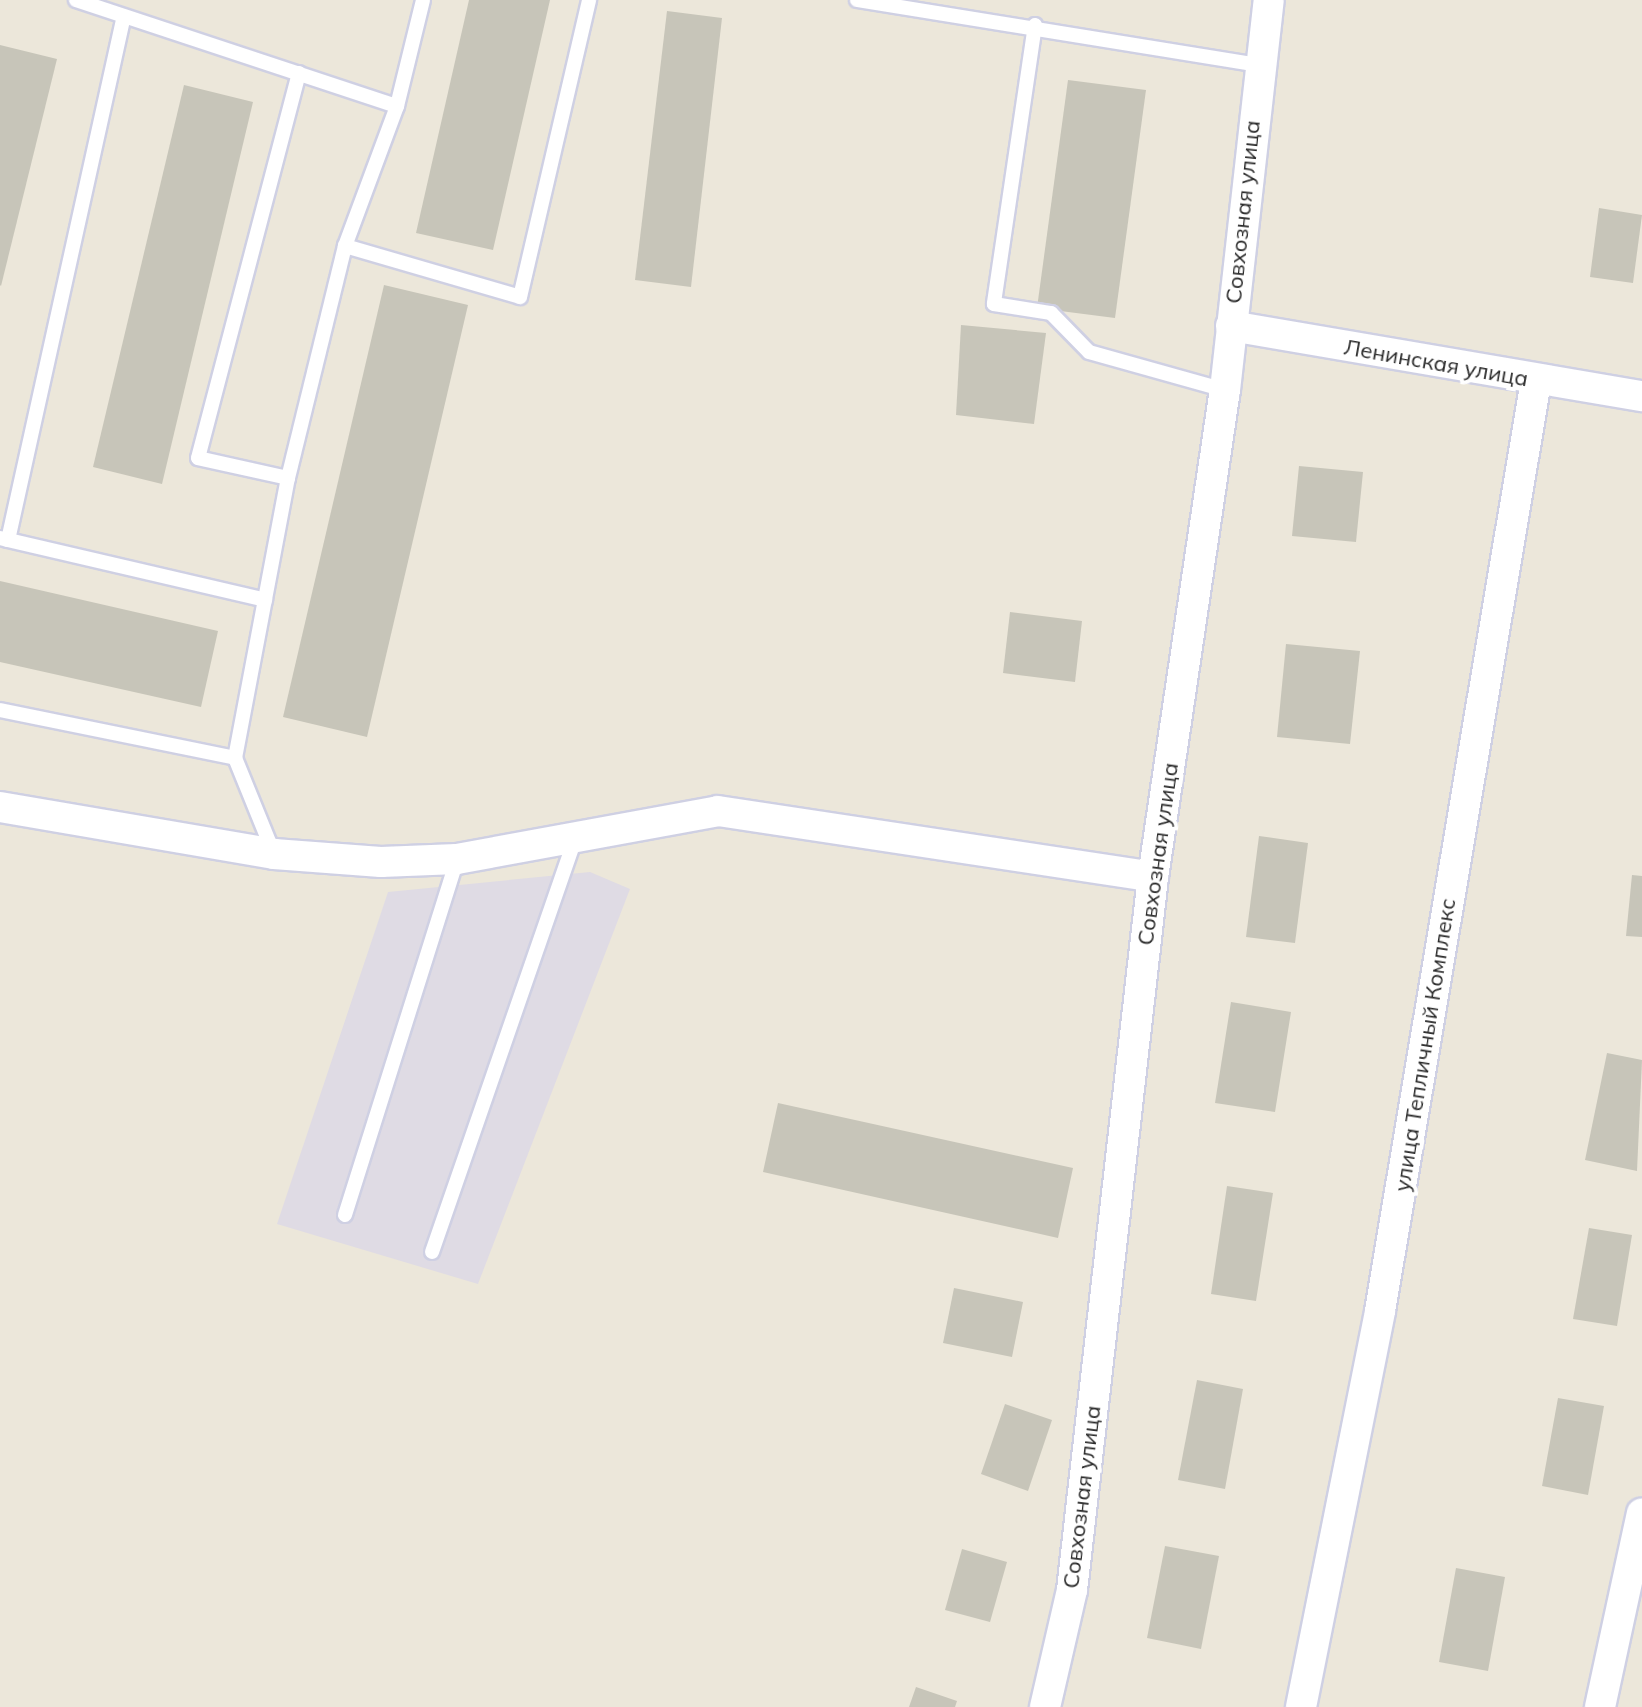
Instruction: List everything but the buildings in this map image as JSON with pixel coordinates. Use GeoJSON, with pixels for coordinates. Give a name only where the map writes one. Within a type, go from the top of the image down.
{"type":"FeatureCollection","features":[{"type":"Feature","properties":{"kind":"street","name":"Совхозная улица"},"geometry":{"type":"LineString","coordinates":[[1045,1707],[1072,1590],[1153,877],[1225,390],[1259,65],[1269,0]]}},
{"type":"Feature","properties":{"kind":"street","name":"Ленинская улица"},"geometry":{"type":"LineString","coordinates":[[1231,326],[1536,381],[1642,396]]}},
{"type":"Feature","properties":{"kind":"street","name":"улица Тепличный Комплекс"},"geometry":{"type":"LineString","coordinates":[[1301,1707],[1380,1311],[1536,381]]}},
{"type":"Feature","properties":{"kind":"street"},"geometry":{"type":"LineString","coordinates":[[0,807],[274,854],[457,859],[577,834],[718,811],[1153,877]]}},
{"type":"Feature","properties":{"kind":"street"},"geometry":{"type":"LineString","coordinates":[[1600,1707],[1642,1513]]}},
{"type":"Feature","properties":{"kind":"lane"},"geometry":{"type":"LineString","coordinates":[[76,0],[123,20],[397,106]]}},
{"type":"Feature","properties":{"kind":"lane"},"geometry":{"type":"LineString","coordinates":[[274,854],[235,758],[288,478],[345,246],[397,106],[423,0]]}},
{"type":"Feature","properties":{"kind":"lane"},"geometry":{"type":"LineString","coordinates":[[345,246],[520,297],[589,0]]}},
{"type":"Feature","properties":{"kind":"lane"},"geometry":{"type":"LineString","coordinates":[[857,0],[1035,25],[1259,65]]}},
{"type":"Feature","properties":{"kind":"lane"},"geometry":{"type":"LineString","coordinates":[[123,20],[4,539],[265,600]]}},
{"type":"Feature","properties":{"kind":"lane"},"geometry":{"type":"LineString","coordinates":[[1035,25],[994,304],[1051,313],[1089,352],[1225,390]]}},
{"type":"Feature","properties":{"kind":"lane"},"geometry":{"type":"LineString","coordinates":[[288,478],[198,458],[299,73]]}},
{"type":"Feature","properties":{"kind":"lane"},"geometry":{"type":"LineString","coordinates":[[0,710],[235,758]]}},
{"type":"Feature","properties":{"kind":"lane"},"geometry":{"type":"LineString","coordinates":[[432,1252],[577,834]]}},
{"type":"Feature","properties":{"kind":"lane"},"geometry":{"type":"LineString","coordinates":[[345,1215],[457,859]]}},
{"type":"Feature","properties":{"kind":"shaded area"},"geometry":{"type":"Polygon","coordinates":[[[590,872],[630,889],[478,1284],[277,1224],[388,892],[590,872]]]}}]}
